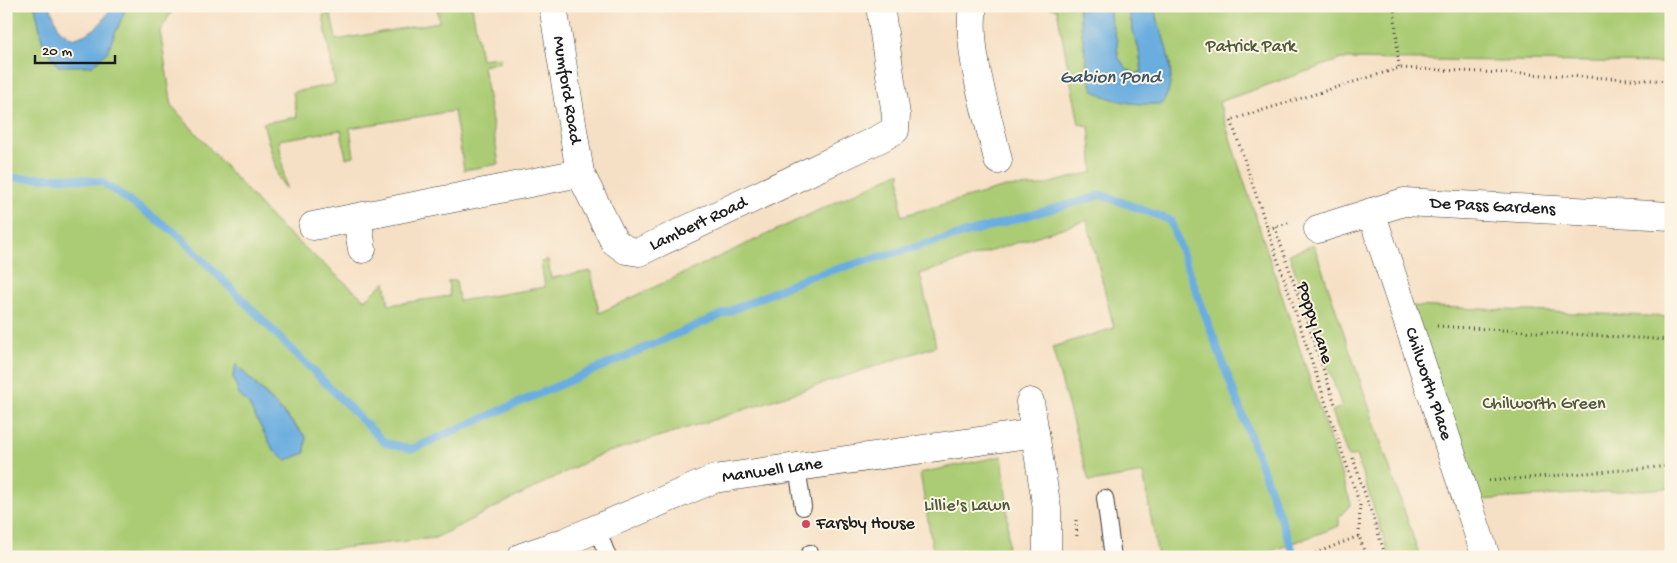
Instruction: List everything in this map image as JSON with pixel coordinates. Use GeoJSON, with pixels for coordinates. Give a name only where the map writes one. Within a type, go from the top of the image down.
{"type":"FeatureCollection","features":[{"type":"Feature","properties":{"kind":"street","name":"Mumford Road"},"geometry":{"type":"LineString","coordinates":[[553,6],[580,173]]}},
{"type":"Feature","properties":{"kind":"street","name":"Lambert Road"},"geometry":{"type":"LineString","coordinates":[[580,173],[614,241],[626,250],[639,252],[872,143],[895,130],[896,115],[880,6]]}},
{"type":"Feature","properties":{"kind":"street"},"geometry":{"type":"LineString","coordinates":[[972,6],[971,18],[976,63],[998,160]]}},
{"type":"Feature","properties":{"kind":"street"},"geometry":{"type":"LineString","coordinates":[[313,226],[580,173]]}},
{"type":"Feature","properties":{"kind":"street","name":"De Pass Gardens"},"geometry":{"type":"LineString","coordinates":[[1318,229],[1404,202],[1671,216]]}},
{"type":"Feature","properties":{"kind":"street","name":"Chilworth Place"},"geometry":{"type":"LineString","coordinates":[[1371,212],[1486,557]]}},
{"type":"Feature","properties":{"kind":"street"},"geometry":{"type":"LineString","coordinates":[[356,218],[362,249]]}},
{"type":"Feature","properties":{"kind":"street"},"geometry":{"type":"LineString","coordinates":[[1030,402],[1047,509],[1047,557]]}},
{"type":"Feature","properties":{"kind":"street","name":"Manwell Lane"},"geometry":{"type":"LineString","coordinates":[[522,557],[597,529],[714,479],[1036,433]]}},
{"type":"Feature","properties":{"kind":"lane"},"geometry":{"type":"LineString","coordinates":[[797,467],[803,507]]}},
{"type":"Feature","properties":{"kind":"lane"},"geometry":{"type":"LineString","coordinates":[[1105,498],[1113,557]]}},
{"type":"Feature","properties":{"kind":"lane"},"geometry":{"type":"LineString","coordinates":[[597,529],[608,557]]}},
{"type":"Feature","properties":{"kind":"path"},"geometry":{"type":"LineString","coordinates":[[1394,6],[1399,68],[1671,82]]}},
{"type":"Feature","properties":{"kind":"path","name":"Poppy Lane"},"geometry":{"type":"LineString","coordinates":[[1359,536],[1360,505],[1231,120],[1399,68]]}},
{"type":"Feature","properties":{"kind":"path"},"geometry":{"type":"LineString","coordinates":[[1268,229],[1275,227],[1335,404]]}},
{"type":"Feature","properties":{"kind":"path"},"geometry":{"type":"LineString","coordinates":[[1409,324],[1671,340]]}},
{"type":"Feature","properties":{"kind":"path"},"geometry":{"type":"LineString","coordinates":[[1353,458],[1386,557]]}},
{"type":"Feature","properties":{"kind":"path"},"geometry":{"type":"LineString","coordinates":[[1462,483],[1671,466]]}},
{"type":"Feature","properties":{"kind":"path"},"geometry":{"type":"LineString","coordinates":[[1306,557],[1359,536],[1366,557]]}},
{"type":"Feature","properties":{"kind":"green space","name":"Patrick Park"},"geometry":{"type":"Polygon","coordinates":[[[6,6],[35,6],[43,44],[107,52],[127,6],[175,6],[160,31],[172,106],[274,221],[365,300],[385,282],[389,305],[450,296],[448,281],[456,280],[459,301],[545,287],[541,262],[548,260],[551,278],[591,271],[599,313],[900,172],[901,216],[1005,187],[1039,186],[1093,172],[1089,126],[1079,124],[1057,10],[1047,6],[1078,6],[1088,73],[1093,90],[1171,80],[1170,63],[1153,6],[1671,6],[1671,63],[1342,59],[1219,102],[1351,504],[1339,517],[1339,526],[1256,557],[1158,557],[1143,473],[1089,481],[1052,347],[1114,328],[1087,220],[920,274],[936,346],[710,421],[599,455],[435,538],[258,557],[6,557],[6,6]],[[236,365],[233,377],[239,395],[249,405],[274,451],[306,437],[236,365]]]}},
{"type":"Feature","properties":{"kind":"green space"},"geometry":{"type":"Polygon","coordinates":[[[437,6],[472,6],[481,59],[500,57],[500,62],[483,66],[499,164],[464,170],[454,111],[350,128],[354,156],[346,158],[341,130],[279,140],[286,189],[279,179],[263,123],[297,117],[293,92],[335,84],[323,15],[331,14],[336,40],[439,22],[437,6]]]}},
{"type":"Feature","properties":{"kind":"green space"},"geometry":{"type":"Polygon","coordinates":[[[1109,6],[1128,6],[1139,50],[1142,72],[1136,74],[1127,69],[1118,57],[1117,41],[1111,22],[1109,6]]]}},
{"type":"Feature","properties":{"kind":"green space"},"geometry":{"type":"Polygon","coordinates":[[[1314,245],[1420,557],[1390,557],[1356,455],[1348,457],[1332,411],[1342,407],[1289,254],[1314,245]]]}},
{"type":"Feature","properties":{"kind":"green space","name":"Chilworth Green"},"geometry":{"type":"Polygon","coordinates":[[[1412,306],[1671,317],[1671,488],[1480,500],[1412,306]]]}},
{"type":"Feature","properties":{"kind":"green space","name":"Lillie's Lawn"},"geometry":{"type":"Polygon","coordinates":[[[1002,456],[1008,519],[1007,557],[934,557],[920,473],[1002,456]]]}},
{"type":"Feature","properties":{"kind":"water"},"geometry":{"type":"Polygon","coordinates":[[[35,6],[50,6],[59,29],[73,39],[86,34],[101,23],[111,6],[127,6],[107,52],[92,66],[58,66],[43,44],[35,6]]]}},
{"type":"Feature","properties":{"kind":"water","name":"Gabion Pond"},"geometry":{"type":"Polygon","coordinates":[[[1078,6],[1109,6],[1111,22],[1117,41],[1118,57],[1127,69],[1136,74],[1142,71],[1128,6],[1153,6],[1165,43],[1170,70],[1170,83],[1167,95],[1161,104],[1126,102],[1109,98],[1093,90],[1088,73],[1078,6]]]}},
{"type":"Feature","properties":{"kind":"water"},"geometry":{"type":"Polygon","coordinates":[[[236,364],[306,437],[305,453],[287,460],[274,451],[249,405],[239,395],[233,377],[236,364]]]}},
{"type":"Feature","properties":{"kind":"waterway"},"geometry":{"type":"LineString","coordinates":[[6,178],[69,178],[102,182],[176,233],[385,443],[412,449],[808,277],[1102,195],[1170,220],[1295,557]]}},
{"type":"Feature","properties":{"kind":"place","name":"Farsby House"},"geometry":{"type":"Point","coordinates":[806,524]}}]}
